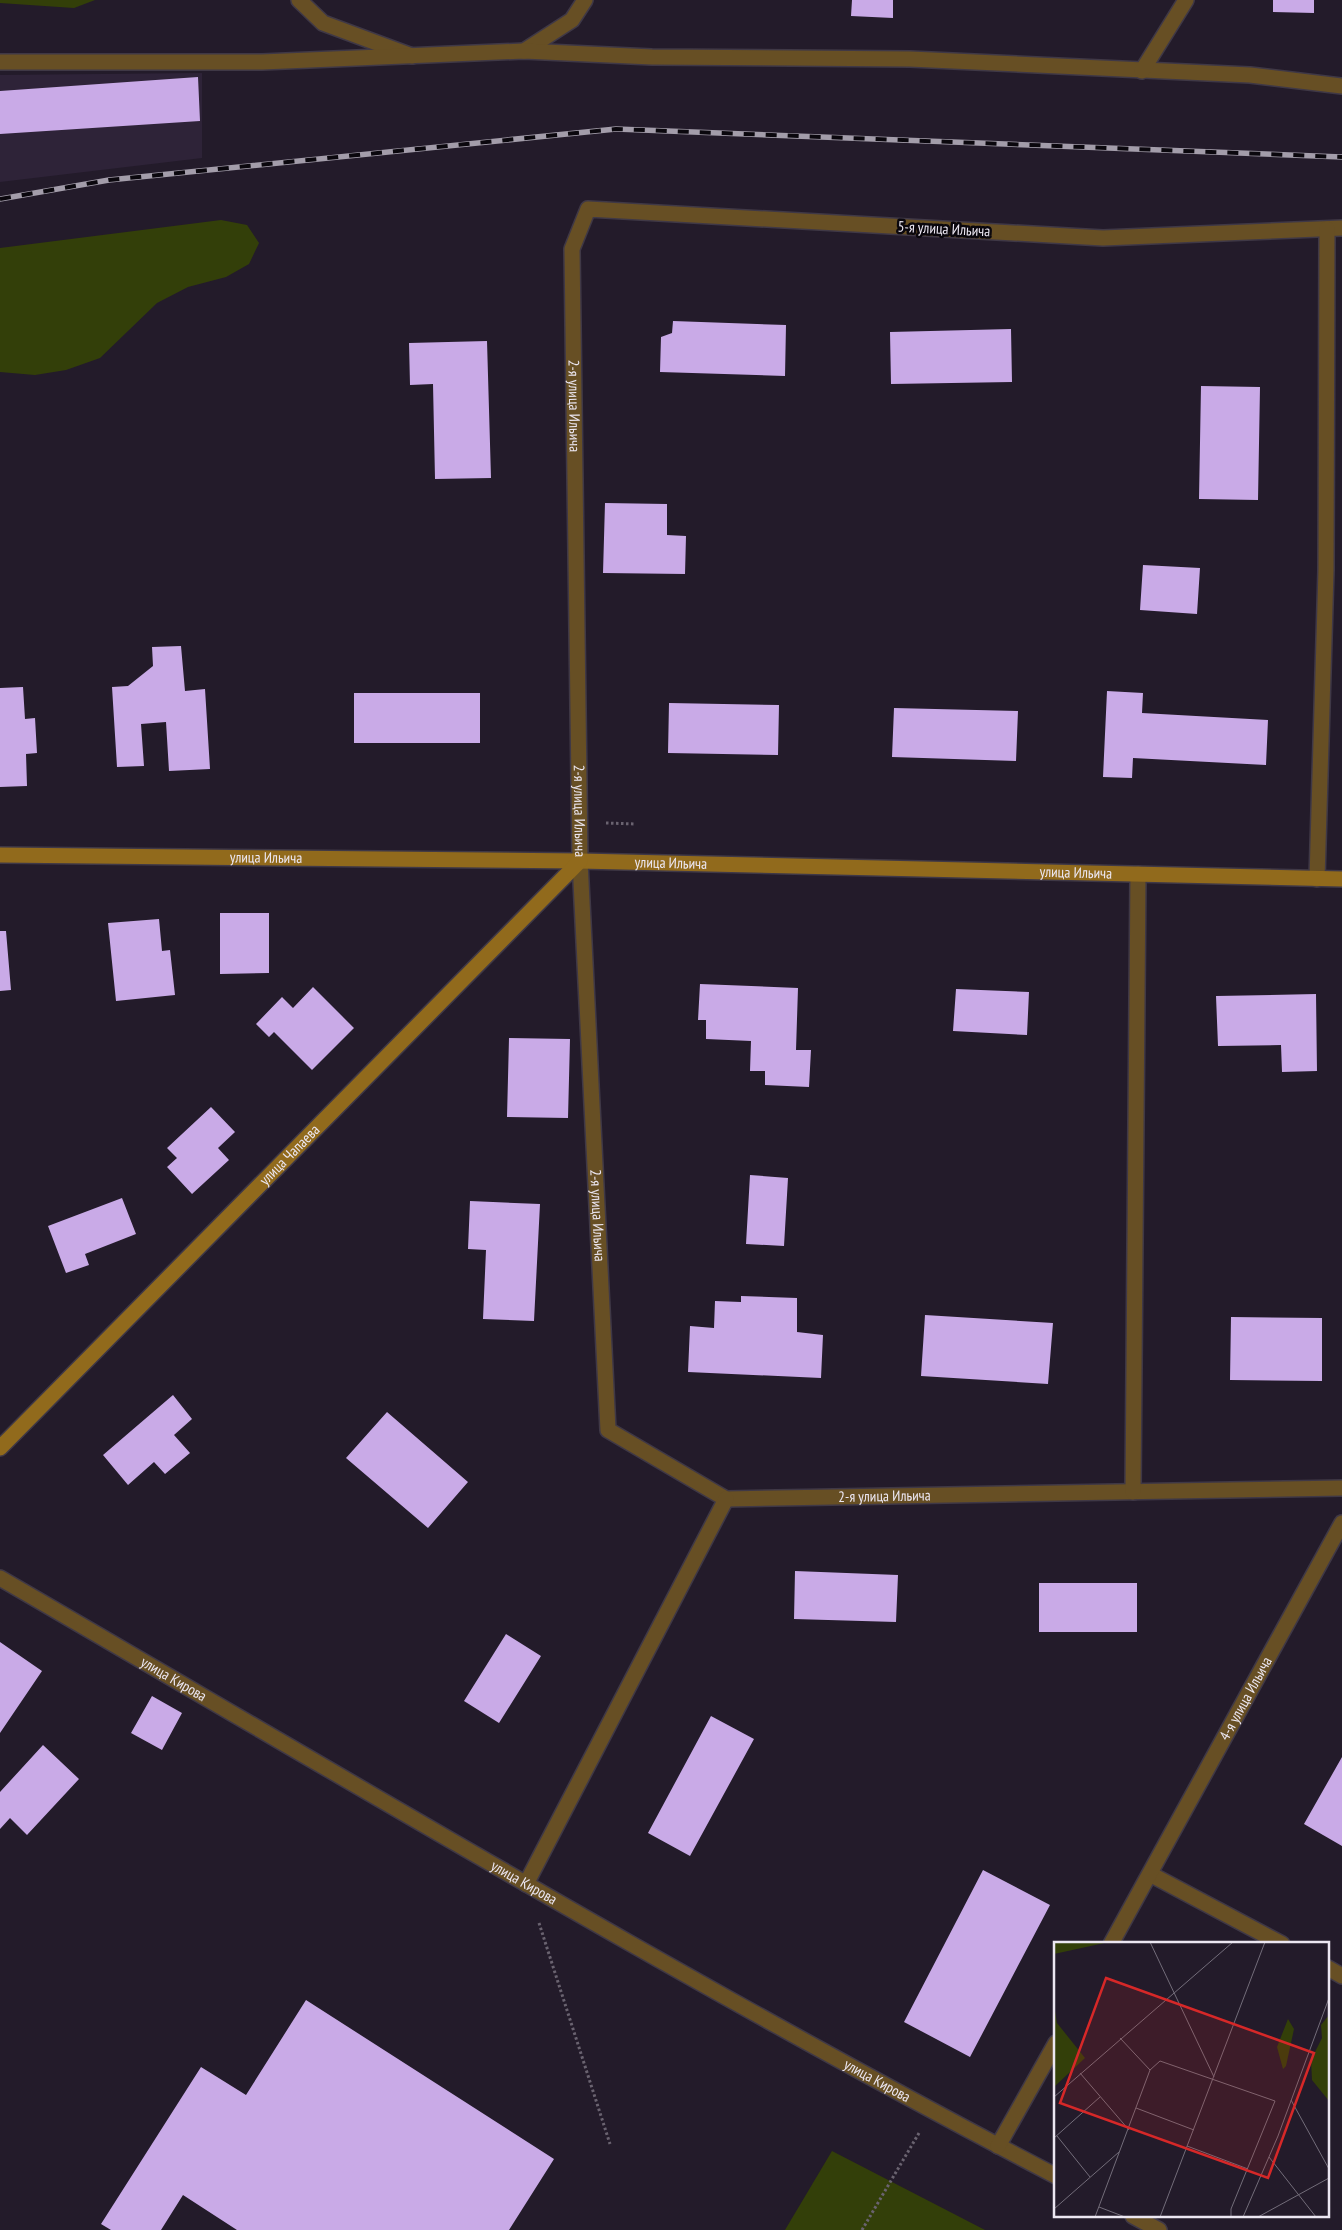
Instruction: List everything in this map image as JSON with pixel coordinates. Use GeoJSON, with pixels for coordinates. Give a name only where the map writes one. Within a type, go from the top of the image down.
{"type":"FeatureCollection","features":[{"type":"Feature","properties":{"kind":"main road","name":"улица Ильича"},"geometry":{"type":"LineString","coordinates":[[0,856],[580,861],[1342,879]]}},
{"type":"Feature","properties":{"kind":"main road","name":"улица Чапаева"},"geometry":{"type":"LineString","coordinates":[[0,1448],[580,861]]}},
{"type":"Feature","properties":{"kind":"street"},"geometry":{"type":"LineString","coordinates":[[298,0],[323,23],[412,56]]}},
{"type":"Feature","properties":{"kind":"street"},"geometry":{"type":"LineString","coordinates":[[524,51],[572,20],[585,0]]}},
{"type":"Feature","properties":{"kind":"street"},"geometry":{"type":"LineString","coordinates":[[1142,71],[1186,0]]}},
{"type":"Feature","properties":{"kind":"street"},"geometry":{"type":"LineString","coordinates":[[0,62],[242,62],[524,51],[652,57],[910,59],[1250,75],[1342,86]]}},
{"type":"Feature","properties":{"kind":"street","name":"5-я улица Ильича"},"geometry":{"type":"LineString","coordinates":[[572,249],[588,209],[1104,238],[1342,228]]}},
{"type":"Feature","properties":{"kind":"street"},"geometry":{"type":"LineString","coordinates":[[1318,879],[1326,570],[1327,229]]}},
{"type":"Feature","properties":{"kind":"street","name":"2-я улица Ильича"},"geometry":{"type":"LineString","coordinates":[[572,249],[580,861],[608,1430],[726,1499],[1342,1488]]}},
{"type":"Feature","properties":{"kind":"street"},"geometry":{"type":"LineString","coordinates":[[1133,1492],[1138,874]]}},
{"type":"Feature","properties":{"kind":"street"},"geometry":{"type":"LineString","coordinates":[[526,1884],[726,1499]]}},
{"type":"Feature","properties":{"kind":"street","name":"4-я улица Ильича"},"geometry":{"type":"LineString","coordinates":[[1112,1942],[1342,1524]]}},
{"type":"Feature","properties":{"kind":"street","name":"улица Кирова"},"geometry":{"type":"LineString","coordinates":[[0,1578],[526,1884],[932,2110],[1054,2175]]}},
{"type":"Feature","properties":{"kind":"street"},"geometry":{"type":"LineString","coordinates":[[1150,1874],[1278,1942]]}},
{"type":"Feature","properties":{"kind":"street"},"geometry":{"type":"LineString","coordinates":[[1330,1969],[1342,1976]]}},
{"type":"Feature","properties":{"kind":"street"},"geometry":{"type":"LineString","coordinates":[[998,2146],[1054,2047]]}},
{"type":"Feature","properties":{"kind":"street"},"geometry":{"type":"LineString","coordinates":[[1137,2218],[1159,2230]]}},
{"type":"Feature","properties":{"kind":"path"},"geometry":{"type":"LineString","coordinates":[[526,1884],[610,2144]]}},
{"type":"Feature","properties":{"kind":"path"},"geometry":{"type":"LineString","coordinates":[[862,2230],[932,2110]]}},
{"type":"Feature","properties":{"kind":"shaded area"},"geometry":{"type":"Polygon","coordinates":[[[202,73],[202,158],[0,182],[0,75],[202,73]]]}},
{"type":"Feature","properties":{"kind":"green space"},"geometry":{"type":"Polygon","coordinates":[[[0,0],[95,0],[74,8],[0,3],[0,0]]]}},
{"type":"Feature","properties":{"kind":"green space"},"geometry":{"type":"Polygon","coordinates":[[[221,220],[247,225],[259,243],[249,264],[226,277],[188,287],[157,303],[100,358],[66,370],[35,375],[0,372],[0,248],[221,220]]]}},
{"type":"Feature","properties":{"kind":"green space"},"geometry":{"type":"Polygon","coordinates":[[[832,2151],[985,2230],[785,2230],[832,2151]]]}},
{"type":"Feature","properties":{"kind":"building"},"geometry":{"type":"Polygon","coordinates":[[[852,0],[893,0],[893,18],[851,16],[852,0]]]}},
{"type":"Feature","properties":{"kind":"building"},"geometry":{"type":"Polygon","coordinates":[[[1273,0],[1314,0],[1314,13],[1273,12],[1273,0]]]}},
{"type":"Feature","properties":{"kind":"building"},"geometry":{"type":"Polygon","coordinates":[[[198,77],[200,121],[0,134],[0,91],[198,77]]]}},
{"type":"Feature","properties":{"kind":"building"},"geometry":{"type":"Polygon","coordinates":[[[673,321],[786,325],[785,376],[660,372],[661,337],[672,333],[673,321]]]}},
{"type":"Feature","properties":{"kind":"building"},"geometry":{"type":"Polygon","coordinates":[[[1011,329],[1012,382],[891,384],[890,332],[1011,329]]]}},
{"type":"Feature","properties":{"kind":"building"},"geometry":{"type":"Polygon","coordinates":[[[487,341],[491,478],[435,479],[433,384],[410,385],[409,343],[487,341]]]}},
{"type":"Feature","properties":{"kind":"building"},"geometry":{"type":"Polygon","coordinates":[[[1201,386],[1260,387],[1258,500],[1199,499],[1201,386]]]}},
{"type":"Feature","properties":{"kind":"building"},"geometry":{"type":"Polygon","coordinates":[[[605,503],[667,504],[667,535],[686,536],[685,574],[603,573],[605,503]]]}},
{"type":"Feature","properties":{"kind":"building"},"geometry":{"type":"Polygon","coordinates":[[[1143,565],[1200,568],[1197,614],[1140,610],[1143,565]]]}},
{"type":"Feature","properties":{"kind":"building"},"geometry":{"type":"Polygon","coordinates":[[[181,646],[185,691],[205,689],[210,769],[169,771],[166,722],[141,724],[144,766],[117,767],[112,687],[128,686],[153,666],[152,647],[181,646]]]}},
{"type":"Feature","properties":{"kind":"building"},"geometry":{"type":"Polygon","coordinates":[[[23,687],[25,719],[35,718],[37,753],[26,754],[27,786],[0,787],[0,688],[23,687]]]}},
{"type":"Feature","properties":{"kind":"building"},"geometry":{"type":"Polygon","coordinates":[[[1107,691],[1143,693],[1142,713],[1268,720],[1266,765],[1133,758],[1132,778],[1103,777],[1107,691]]]}},
{"type":"Feature","properties":{"kind":"building"},"geometry":{"type":"Polygon","coordinates":[[[354,693],[480,693],[480,743],[354,743],[354,693]]]}},
{"type":"Feature","properties":{"kind":"building"},"geometry":{"type":"Polygon","coordinates":[[[669,703],[779,705],[778,755],[668,753],[669,703]]]}},
{"type":"Feature","properties":{"kind":"building"},"geometry":{"type":"Polygon","coordinates":[[[894,708],[1018,711],[1016,761],[892,757],[894,708]]]}},
{"type":"Feature","properties":{"kind":"building"},"geometry":{"type":"Polygon","coordinates":[[[220,913],[269,913],[269,973],[220,974],[220,913]]]}},
{"type":"Feature","properties":{"kind":"building"},"geometry":{"type":"Polygon","coordinates":[[[159,919],[162,951],[170,950],[175,995],[116,1001],[108,923],[159,919]]]}},
{"type":"Feature","properties":{"kind":"building"},"geometry":{"type":"Polygon","coordinates":[[[0,931],[6,931],[11,990],[0,991],[0,931]]]}},
{"type":"Feature","properties":{"kind":"building"},"geometry":{"type":"Polygon","coordinates":[[[700,984],[798,988],[796,1050],[811,1050],[809,1087],[765,1085],[765,1071],[750,1071],[751,1041],[706,1039],[706,1020],[698,1020],[700,984]]]}},
{"type":"Feature","properties":{"kind":"building"},"geometry":{"type":"Polygon","coordinates":[[[313,987],[354,1028],[312,1070],[274,1032],[269,1037],[256,1024],[282,997],[293,1008],[313,987]]]}},
{"type":"Feature","properties":{"kind":"building"},"geometry":{"type":"Polygon","coordinates":[[[956,989],[1029,992],[1027,1035],[953,1031],[956,989]]]}},
{"type":"Feature","properties":{"kind":"building"},"geometry":{"type":"Polygon","coordinates":[[[1316,994],[1317,1071],[1282,1072],[1281,1045],[1218,1046],[1216,996],[1316,994]]]}},
{"type":"Feature","properties":{"kind":"building"},"geometry":{"type":"Polygon","coordinates":[[[509,1038],[570,1039],[568,1118],[507,1117],[509,1038]]]}},
{"type":"Feature","properties":{"kind":"building"},"geometry":{"type":"Polygon","coordinates":[[[211,1107],[235,1132],[218,1148],[229,1160],[192,1194],[167,1167],[177,1158],[167,1148],[211,1107]]]}},
{"type":"Feature","properties":{"kind":"building"},"geometry":{"type":"Polygon","coordinates":[[[750,1175],[788,1178],[784,1246],[746,1244],[750,1175]]]}},
{"type":"Feature","properties":{"kind":"building"},"geometry":{"type":"Polygon","coordinates":[[[122,1198],[136,1234],[85,1254],[89,1265],[66,1273],[48,1226],[122,1198]]]}},
{"type":"Feature","properties":{"kind":"building"},"geometry":{"type":"Polygon","coordinates":[[[470,1201],[540,1204],[534,1321],[483,1319],[486,1250],[468,1249],[470,1201]]]}},
{"type":"Feature","properties":{"kind":"building"},"geometry":{"type":"Polygon","coordinates":[[[741,1296],[797,1298],[797,1332],[823,1335],[821,1378],[688,1372],[690,1326],[714,1328],[715,1301],[741,1302],[741,1296]]]}},
{"type":"Feature","properties":{"kind":"building"},"geometry":{"type":"Polygon","coordinates":[[[925,1315],[1053,1323],[1048,1384],[921,1376],[925,1315]]]}},
{"type":"Feature","properties":{"kind":"building"},"geometry":{"type":"Polygon","coordinates":[[[1231,1317],[1322,1318],[1322,1381],[1230,1380],[1231,1317]]]}},
{"type":"Feature","properties":{"kind":"building"},"geometry":{"type":"Polygon","coordinates":[[[173,1395],[192,1419],[174,1435],[190,1453],[165,1474],[154,1462],[128,1485],[103,1455],[173,1395]]]}},
{"type":"Feature","properties":{"kind":"building"},"geometry":{"type":"Polygon","coordinates":[[[387,1412],[468,1482],[428,1528],[346,1458],[387,1412]]]}},
{"type":"Feature","properties":{"kind":"building"},"geometry":{"type":"Polygon","coordinates":[[[795,1571],[898,1575],[896,1622],[794,1619],[795,1571]]]}},
{"type":"Feature","properties":{"kind":"building"},"geometry":{"type":"Polygon","coordinates":[[[1039,1583],[1137,1583],[1137,1632],[1039,1632],[1039,1583]]]}},
{"type":"Feature","properties":{"kind":"building"},"geometry":{"type":"Polygon","coordinates":[[[506,1634],[541,1656],[499,1723],[464,1701],[506,1634]]]}},
{"type":"Feature","properties":{"kind":"building"},"geometry":{"type":"Polygon","coordinates":[[[0,1642],[42,1671],[0,1733],[0,1642]]]}},
{"type":"Feature","properties":{"kind":"building"},"geometry":{"type":"Polygon","coordinates":[[[152,1696],[182,1713],[162,1750],[131,1733],[152,1696]]]}},
{"type":"Feature","properties":{"kind":"building"},"geometry":{"type":"Polygon","coordinates":[[[711,1716],[754,1739],[690,1856],[648,1833],[711,1716]]]}},
{"type":"Feature","properties":{"kind":"building"},"geometry":{"type":"Polygon","coordinates":[[[43,1745],[79,1779],[27,1835],[10,1818],[0,1829],[0,1792],[43,1745]]]}},
{"type":"Feature","properties":{"kind":"building"},"geometry":{"type":"Polygon","coordinates":[[[1342,1757],[1342,1846],[1304,1824],[1342,1757]]]}},
{"type":"Feature","properties":{"kind":"building"},"geometry":{"type":"Polygon","coordinates":[[[983,1870],[1050,1905],[970,2057],[904,2022],[983,1870]]]}},
{"type":"Feature","properties":{"kind":"building"},"geometry":{"type":"Polygon","coordinates":[[[306,2000],[554,2159],[509,2230],[237,2230],[183,2195],[161,2230],[111,2230],[101,2224],[201,2067],[246,2095],[306,2000]]]}},
{"type":"Feature","properties":{"kind":"railway"},"geometry":{"type":"LineString","coordinates":[[0,199],[109,180],[616,129],[1342,157]]}}]}
